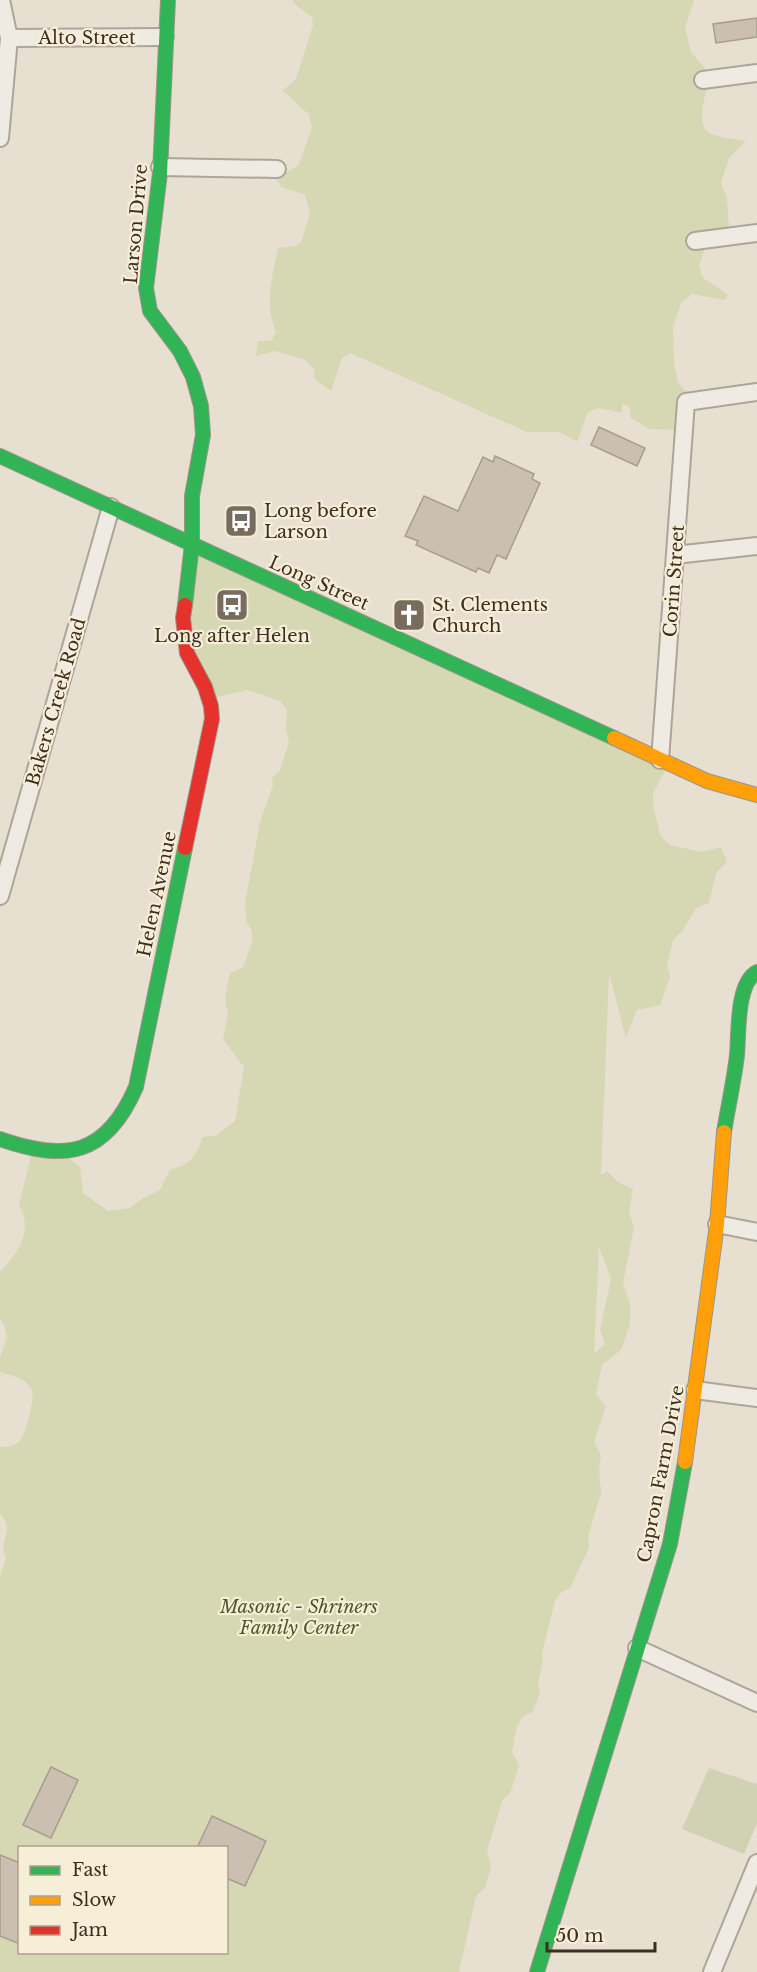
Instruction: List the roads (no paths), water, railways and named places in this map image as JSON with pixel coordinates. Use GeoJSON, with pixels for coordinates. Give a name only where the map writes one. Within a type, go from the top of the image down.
{"type":"FeatureCollection","features":[{"type":"Feature","properties":{"kind":"street"},"geometry":{"type":"LineString","coordinates":[[0,138],[9,38],[1,0]]}},
{"type":"Feature","properties":{"kind":"street","name":"Larson Drive"},"geometry":{"type":"LineString","coordinates":[[168,0],[160,167],[146,288],[150,311],[180,351],[193,377],[201,406],[203,435],[192,496],[192,544]]}},
{"type":"Feature","properties":{"kind":"street","name":"Alto Street"},"geometry":{"type":"LineString","coordinates":[[9,38],[165,37]]}},
{"type":"Feature","properties":{"kind":"street"},"geometry":{"type":"LineString","coordinates":[[703,80],[757,72]]}},
{"type":"Feature","properties":{"kind":"street"},"geometry":{"type":"LineString","coordinates":[[160,167],[277,169]]}},
{"type":"Feature","properties":{"kind":"street"},"geometry":{"type":"LineString","coordinates":[[695,240],[757,233]]}},
{"type":"Feature","properties":{"kind":"street","name":"Corin Street"},"geometry":{"type":"LineString","coordinates":[[660,760],[686,402],[757,392]]}},
{"type":"Feature","properties":{"kind":"street","name":"Long Street"},"geometry":{"type":"LineString","coordinates":[[0,456],[435,654],[660,760],[707,781],[757,795]]}},
{"type":"Feature","properties":{"kind":"street","name":"Bakers Creek Road"},"geometry":{"type":"LineString","coordinates":[[0,896],[111,507]]}},
{"type":"Feature","properties":{"kind":"street","name":"Helen Avenue"},"geometry":{"type":"LineString","coordinates":[[0,1139],[36,1150],[62,1152],[86,1147],[116,1125],[128,1108],[136,1087],[212,719],[211,706],[205,687],[187,653],[183,618],[192,544]]}},
{"type":"Feature","properties":{"kind":"street"},"geometry":{"type":"LineString","coordinates":[[675,555],[757,546]]}},
{"type":"Feature","properties":{"kind":"street","name":"Capron Farm Drive"},"geometry":{"type":"LineString","coordinates":[[537,1972],[670,1544],[689,1438],[717,1224],[724,1133],[737,1055],[739,1015],[745,987],[753,974],[757,972]]}},
{"type":"Feature","properties":{"kind":"street"},"geometry":{"type":"LineString","coordinates":[[717,1224],[757,1232]]}},
{"type":"Feature","properties":{"kind":"street"},"geometry":{"type":"LineString","coordinates":[[695,1390],[757,1398]]}},
{"type":"Feature","properties":{"kind":"street"},"geometry":{"type":"LineString","coordinates":[[637,1648],[757,1703]]}},
{"type":"Feature","properties":{"kind":"street"},"geometry":{"type":"LineString","coordinates":[[712,1972],[757,1863]]}},
{"type":"Feature","properties":{"kind":"place","name":"Long before Larson"},"geometry":{"type":"Point","coordinates":[241,521]}},
{"type":"Feature","properties":{"kind":"place","name":"Long after Helen"},"geometry":{"type":"Point","coordinates":[232,605]}},
{"type":"Feature","properties":{"kind":"place","name":"St. Clements Church"},"geometry":{"type":"Point","coordinates":[409,615]}},
{"type":"Feature","properties":{"kind":"park label","name":"Masonic - Shriners Family Center"},"geometry":{"type":"Point","coordinates":[299,1617]}}]}
